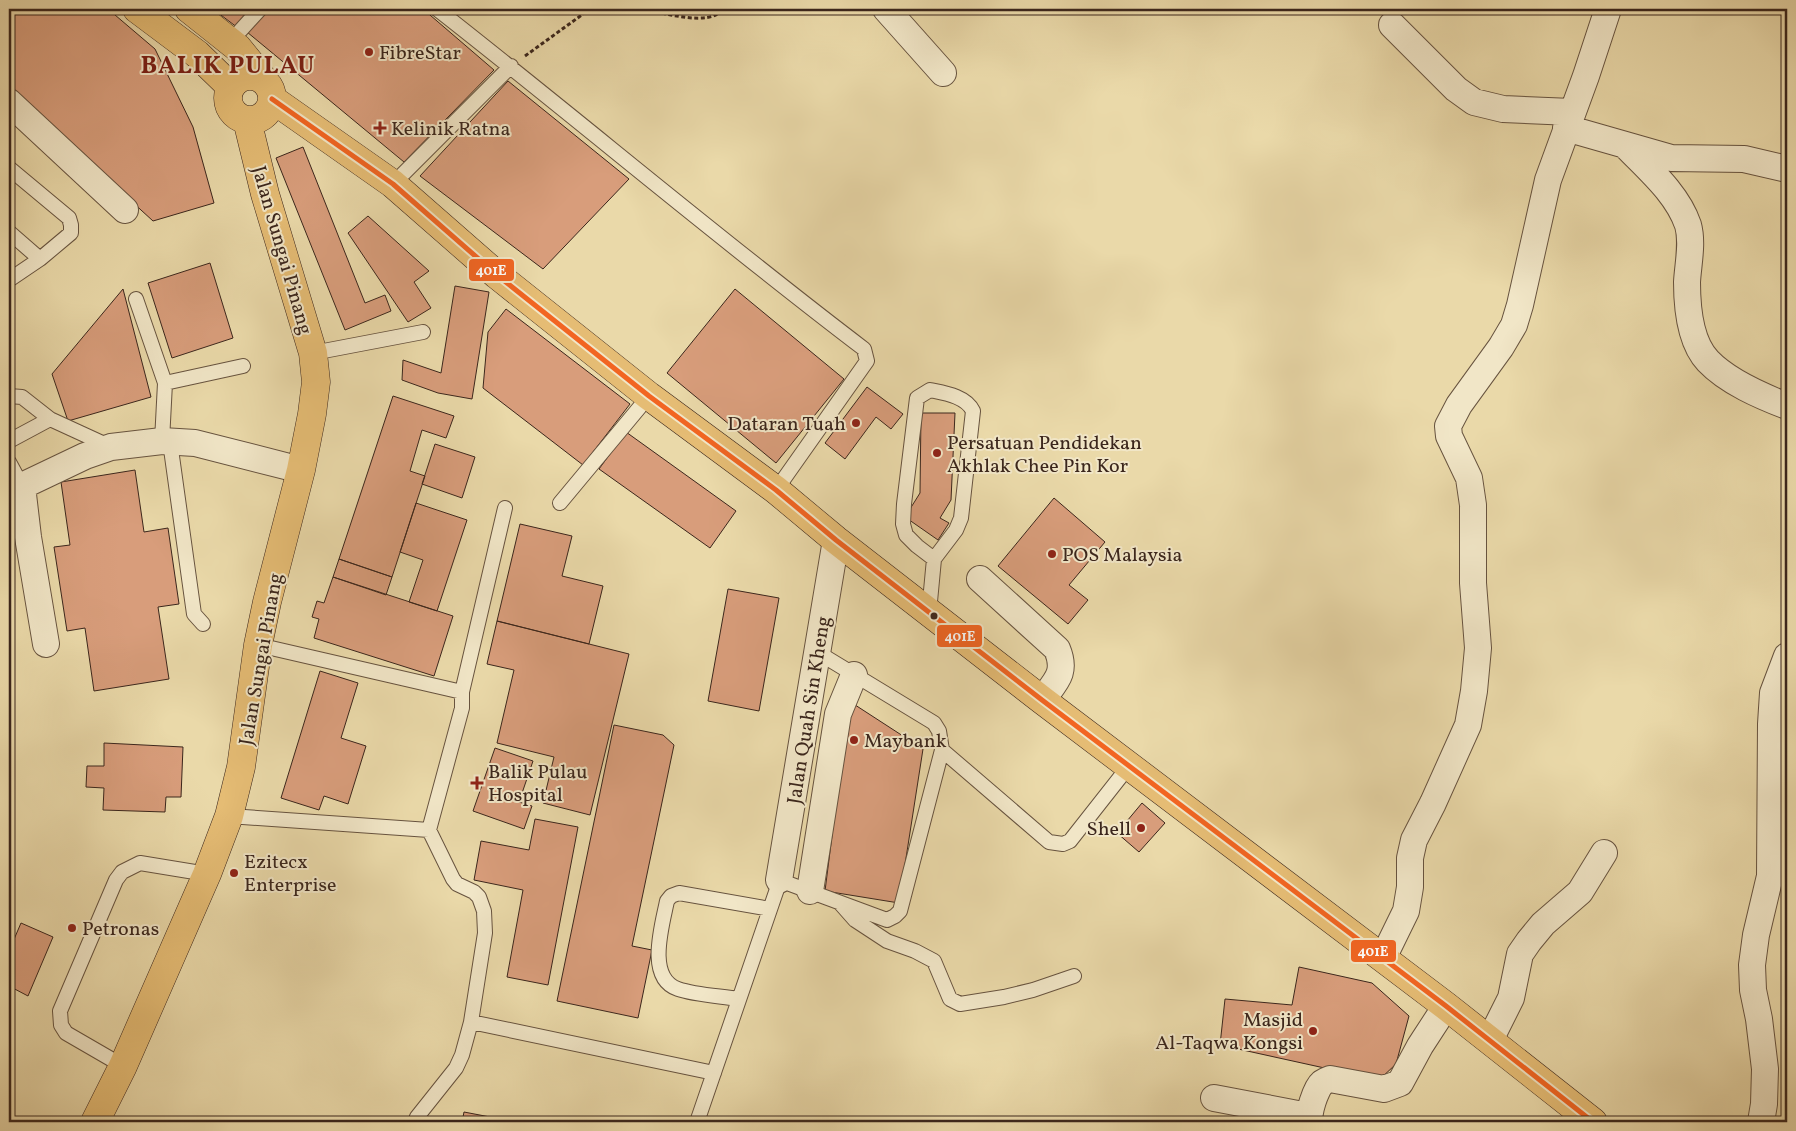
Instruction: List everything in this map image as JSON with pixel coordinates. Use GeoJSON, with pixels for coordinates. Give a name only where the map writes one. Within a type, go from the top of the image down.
{"type":"FeatureCollection","features":[{"type":"Feature","properties":{"kind":"main road"},"geometry":{"type":"LineString","coordinates":[[137,9],[197,54],[230,86]]}},
{"type":"Feature","properties":{"kind":"main road"},"geometry":{"type":"LineString","coordinates":[[190,9],[238,48],[267,89],[271,106],[262,117],[255,120],[240,118],[230,108],[228,94],[230,86],[241,76],[256,76],[267,89],[393,184],[496,275],[649,396],[776,490],[836,540],[1042,700],[1446,1006],[1593,1122]]}},
{"type":"Feature","properties":{"kind":"main road","name":"Jalan Sungai Pinang"},"geometry":{"type":"LineString","coordinates":[[94,1122],[123,1066],[207,874],[229,816],[242,759],[258,644],[301,470],[312,414],[316,382],[313,353],[265,194],[247,120]]}},
{"type":"Feature","properties":{"kind":"street"},"geometry":{"type":"LineString","coordinates":[[886,9],[943,73]]}},
{"type":"Feature","properties":{"kind":"street"},"geometry":{"type":"LineString","coordinates":[[1383,958],[1406,911],[1410,887],[1410,858],[1414,840],[1468,725],[1474,691],[1478,648],[1473,583],[1473,505],[1469,478],[1449,436],[1448,426],[1459,406],[1501,347],[1514,325],[1548,180],[1608,9]]}},
{"type":"Feature","properties":{"kind":"street"},"geometry":{"type":"LineString","coordinates":[[1392,25],[1456,89],[1474,102],[1569,120],[1625,145],[1671,158],[1744,159],[1787,169]]}},
{"type":"Feature","properties":{"kind":"street"},"geometry":{"type":"LineString","coordinates":[[9,102],[125,210]]}},
{"type":"Feature","properties":{"kind":"street"},"geometry":{"type":"LineString","coordinates":[[1625,145],[1658,179],[1674,199],[1684,215],[1689,228],[1687,301],[1691,324],[1707,360],[1721,372],[1752,391],[1787,406]]}},
{"type":"Feature","properties":{"kind":"street"},"geometry":{"type":"LineString","coordinates":[[46,644],[28,537],[22,486],[85,456],[111,447],[166,442],[195,443],[301,470]]}},
{"type":"Feature","properties":{"kind":"street","name":"Jalan Quah Sin Kheng"},"geometry":{"type":"LineString","coordinates":[[779,880],[836,540]]}},
{"type":"Feature","properties":{"kind":"street"},"geometry":{"type":"LineString","coordinates":[[980,579],[1057,648],[1062,664],[1061,671],[1042,700]]}},
{"type":"Feature","properties":{"kind":"street"},"geometry":{"type":"LineString","coordinates":[[1761,1122],[1764,1104],[1764,1069],[1759,1019],[1753,990],[1752,965],[1756,935],[1770,876],[1770,724],[1773,693],[1787,656]]}},
{"type":"Feature","properties":{"kind":"street"},"geometry":{"type":"LineString","coordinates":[[810,891],[838,714],[854,675]]}},
{"type":"Feature","properties":{"kind":"street"},"geometry":{"type":"LineString","coordinates":[[1490,1040],[1511,998],[1520,954],[1528,941],[1544,924],[1580,892],[1604,853]]}},
{"type":"Feature","properties":{"kind":"street"},"geometry":{"type":"LineString","coordinates":[[1214,1098],[1309,1119],[1319,1087],[1323,1082],[1330,1079],[1384,1089],[1400,1083],[1420,1046],[1446,1006]]}},
{"type":"Feature","properties":{"kind":"lane"},"geometry":{"type":"LineString","coordinates":[[230,42],[260,9]]}},
{"type":"Feature","properties":{"kind":"lane"},"geometry":{"type":"LineString","coordinates":[[437,9],[511,66],[795,296],[864,349],[867,361],[776,490]]}},
{"type":"Feature","properties":{"kind":"lane"},"geometry":{"type":"LineString","coordinates":[[393,184],[511,66]]}},
{"type":"Feature","properties":{"kind":"lane"},"geometry":{"type":"LineString","coordinates":[[9,168],[69,218],[71,225],[71,233],[40,259],[9,278]]}},
{"type":"Feature","properties":{"kind":"lane"},"geometry":{"type":"LineString","coordinates":[[9,232],[40,259]]}},
{"type":"Feature","properties":{"kind":"lane"},"geometry":{"type":"LineString","coordinates":[[136,299],[165,383],[166,442],[194,614],[203,624]]}},
{"type":"Feature","properties":{"kind":"lane"},"geometry":{"type":"LineString","coordinates":[[313,353],[424,332]]}},
{"type":"Feature","properties":{"kind":"lane"},"geometry":{"type":"LineString","coordinates":[[165,383],[243,366]]}},
{"type":"Feature","properties":{"kind":"lane"},"geometry":{"type":"LineString","coordinates":[[929,612],[934,559],[956,530],[961,518],[973,411],[966,402],[946,393],[930,390],[917,398],[904,504],[904,524],[906,535],[934,559]]}},
{"type":"Feature","properties":{"kind":"lane"},"geometry":{"type":"LineString","coordinates":[[9,396],[22,396],[50,419],[111,447]]}},
{"type":"Feature","properties":{"kind":"lane"},"geometry":{"type":"LineString","coordinates":[[560,504],[649,396]]}},
{"type":"Feature","properties":{"kind":"lane"},"geometry":{"type":"LineString","coordinates":[[9,441],[50,419]]}},
{"type":"Feature","properties":{"kind":"lane"},"geometry":{"type":"LineString","coordinates":[[9,462],[22,486]]}},
{"type":"Feature","properties":{"kind":"lane"},"geometry":{"type":"LineString","coordinates":[[415,1122],[456,1068],[462,1055],[471,1022],[485,933],[484,910],[479,897],[474,892],[463,888],[453,878],[429,830],[462,708],[462,692],[505,508]]}},
{"type":"Feature","properties":{"kind":"lane"},"geometry":{"type":"LineString","coordinates":[[258,644],[462,692]]}},
{"type":"Feature","properties":{"kind":"lane"},"geometry":{"type":"LineString","coordinates":[[697,1122],[779,880],[887,920],[895,916],[900,911],[942,750],[939,731],[934,723],[817,652]]}},
{"type":"Feature","properties":{"kind":"lane"},"geometry":{"type":"LineString","coordinates":[[942,750],[1049,842],[1063,844],[1070,842],[1129,766]]}},
{"type":"Feature","properties":{"kind":"lane"},"geometry":{"type":"LineString","coordinates":[[229,816],[429,830]]}},
{"type":"Feature","properties":{"kind":"lane"},"geometry":{"type":"LineString","coordinates":[[123,1066],[66,1033],[61,1025],[60,1010],[116,880],[122,872],[140,863],[207,874]]}},
{"type":"Feature","properties":{"kind":"lane"},"geometry":{"type":"LineString","coordinates":[[739,1000],[677,989],[667,982],[660,971],[658,948],[667,901],[671,896],[679,893],[770,909]]}},
{"type":"Feature","properties":{"kind":"lane"},"geometry":{"type":"LineString","coordinates":[[840,902],[855,920],[887,941],[915,951],[934,961],[950,999],[960,1004],[1011,995],[1074,976]]}},
{"type":"Feature","properties":{"kind":"lane"},"geometry":{"type":"LineString","coordinates":[[471,1022],[714,1073]]}},
{"type":"Feature","properties":{"kind":"path"},"geometry":{"type":"LineString","coordinates":[[511,66],[590,9]]}},
{"type":"Feature","properties":{"kind":"path"},"geometry":{"type":"LineString","coordinates":[[643,9],[700,19],[711,18],[720,13],[722,9]]}},
{"type":"Feature","properties":{"kind":"building"},"geometry":{"type":"Polygon","coordinates":[[[9,9],[108,9],[155,49],[193,127],[214,203],[153,221],[94,167],[9,95],[9,9]]]}},
{"type":"Feature","properties":{"kind":"building"},"geometry":{"type":"Polygon","coordinates":[[[213,9],[252,9],[238,28],[213,9]]]}},
{"type":"Feature","properties":{"kind":"building"},"geometry":{"type":"Polygon","coordinates":[[[268,9],[423,9],[494,70],[404,162],[247,32],[268,9]]]}},
{"type":"Feature","properties":{"kind":"building"},"geometry":{"type":"Polygon","coordinates":[[[508,81],[629,179],[543,269],[420,176],[508,81]]]}},
{"type":"Feature","properties":{"kind":"building"},"geometry":{"type":"Polygon","coordinates":[[[303,147],[365,303],[385,295],[391,311],[345,330],[276,158],[303,147]]]}},
{"type":"Feature","properties":{"kind":"building"},"geometry":{"type":"Polygon","coordinates":[[[368,216],[429,271],[414,282],[431,308],[408,322],[348,233],[368,216]]]}},
{"type":"Feature","properties":{"kind":"building"},"geometry":{"type":"Polygon","coordinates":[[[210,263],[233,338],[172,358],[148,283],[210,263]]]}},
{"type":"Feature","properties":{"kind":"building"},"geometry":{"type":"Polygon","coordinates":[[[455,286],[489,292],[472,399],[438,393],[402,380],[403,360],[441,373],[455,286]]]}},
{"type":"Feature","properties":{"kind":"building"},"geometry":{"type":"Polygon","coordinates":[[[123,289],[151,397],[68,421],[52,374],[123,289]]]}},
{"type":"Feature","properties":{"kind":"building"},"geometry":{"type":"Polygon","coordinates":[[[735,289],[844,379],[776,463],[667,373],[735,289]]]}},
{"type":"Feature","properties":{"kind":"building"},"geometry":{"type":"Polygon","coordinates":[[[506,309],[630,404],[583,465],[483,388],[488,332],[506,309]]]}},
{"type":"Feature","properties":{"kind":"building","name":"Dataran Tuah"},"geometry":{"type":"Polygon","coordinates":[[[867,387],[903,414],[891,429],[876,417],[845,459],[825,443],[867,387]]]}},
{"type":"Feature","properties":{"kind":"building"},"geometry":{"type":"Polygon","coordinates":[[[393,396],[454,416],[446,438],[422,430],[410,471],[425,476],[392,577],[339,559],[393,396]]]}},
{"type":"Feature","properties":{"kind":"building","name":"Persatuan Pendidekan Akhlak Chee Pin Kor"},"geometry":{"type":"Polygon","coordinates":[[[921,413],[955,413],[951,500],[940,518],[949,523],[938,540],[905,517],[920,493],[921,413]]]}},
{"type":"Feature","properties":{"kind":"building"},"geometry":{"type":"Polygon","coordinates":[[[626,432],[736,511],[710,548],[599,469],[626,432]]]}},
{"type":"Feature","properties":{"kind":"building"},"geometry":{"type":"Polygon","coordinates":[[[435,444],[475,457],[462,498],[422,484],[435,444]]]}},
{"type":"Feature","properties":{"kind":"building"},"geometry":{"type":"Polygon","coordinates":[[[135,470],[144,532],[168,528],[179,604],[158,607],[169,679],[94,691],[85,628],[67,631],[54,547],[70,545],[61,482],[135,470]]]}},
{"type":"Feature","properties":{"kind":"building","name":"POS Malaysia"},"geometry":{"type":"Polygon","coordinates":[[[1054,498],[1105,542],[1069,585],[1088,600],[1068,624],[998,566],[1054,498]]]}},
{"type":"Feature","properties":{"kind":"building"},"geometry":{"type":"Polygon","coordinates":[[[416,503],[467,520],[437,611],[409,602],[423,560],[400,552],[416,503]]]}},
{"type":"Feature","properties":{"kind":"building"},"geometry":{"type":"Polygon","coordinates":[[[520,524],[572,536],[562,576],[603,586],[589,644],[497,621],[520,524]]]}},
{"type":"Feature","properties":{"kind":"building"},"geometry":{"type":"Polygon","coordinates":[[[339,559],[392,577],[386,595],[333,577],[339,559]]]}},
{"type":"Feature","properties":{"kind":"building"},"geometry":{"type":"Polygon","coordinates":[[[333,577],[453,616],[434,676],[314,638],[319,619],[312,617],[317,601],[324,603],[333,577]]]}},
{"type":"Feature","properties":{"kind":"building"},"geometry":{"type":"Polygon","coordinates":[[[728,589],[779,598],[759,711],[708,701],[728,589]]]}},
{"type":"Feature","properties":{"kind":"building"},"geometry":{"type":"Polygon","coordinates":[[[497,621],[629,654],[590,815],[543,803],[554,757],[497,743],[514,670],[487,664],[497,621]]]}},
{"type":"Feature","properties":{"kind":"building"},"geometry":{"type":"Polygon","coordinates":[[[320,671],[358,683],[341,738],[366,746],[348,804],[324,796],[319,810],[281,798],[320,671]]]}},
{"type":"Feature","properties":{"kind":"building"},"geometry":{"type":"Polygon","coordinates":[[[849,701],[923,749],[899,903],[825,891],[849,701]]]}},
{"type":"Feature","properties":{"kind":"building"},"geometry":{"type":"Polygon","coordinates":[[[614,725],[663,735],[674,745],[632,946],[652,950],[638,1018],[557,1001],[614,725]]]}},
{"type":"Feature","properties":{"kind":"building"},"geometry":{"type":"Polygon","coordinates":[[[104,743],[183,747],[181,797],[166,797],[165,812],[103,810],[104,788],[86,787],[87,766],[104,766],[104,743]]]}},
{"type":"Feature","properties":{"kind":"building"},"geometry":{"type":"Polygon","coordinates":[[[495,748],[533,761],[519,802],[532,806],[524,829],[473,811],[495,748]]]}},
{"type":"Feature","properties":{"kind":"building","name":"Shell"},"geometry":{"type":"Polygon","coordinates":[[[1142,803],[1165,823],[1139,852],[1117,833],[1142,803]]]}},
{"type":"Feature","properties":{"kind":"building"},"geometry":{"type":"Polygon","coordinates":[[[535,819],[578,827],[548,985],[507,977],[523,890],[474,880],[481,841],[529,850],[535,819]]]}},
{"type":"Feature","properties":{"kind":"building"},"geometry":{"type":"Polygon","coordinates":[[[21,923],[53,937],[28,996],[9,986],[9,951],[21,923]]]}},
{"type":"Feature","properties":{"kind":"building","name":"Masjid Al-Taqwa Kongsi"},"geometry":{"type":"Polygon","coordinates":[[[1299,967],[1372,983],[1409,1016],[1396,1064],[1379,1080],[1220,1045],[1225,999],[1292,1005],[1299,967]]]}},
{"type":"Feature","properties":{"kind":"building"},"geometry":{"type":"Polygon","coordinates":[[[464,1112],[516,1122],[462,1122],[464,1112]]]}},
{"type":"Feature","properties":{"kind":"transit line","name":"401E"},"geometry":{"type":"LineString","coordinates":[[272,99],[393,184],[497,275],[649,396],[776,490],[836,540],[1042,700],[1446,1006],[1593,1122]]}},
{"type":"Feature","properties":{"kind":"place","name":"FibreStar"},"geometry":{"type":"Point","coordinates":[369,52]}},
{"type":"Feature","properties":{"kind":"place","name":"Kelinik Ratna"},"geometry":{"type":"Point","coordinates":[380,128]}},
{"type":"Feature","properties":{"kind":"place","name":"Dataran Tuah"},"geometry":{"type":"Point","coordinates":[856,423]}},
{"type":"Feature","properties":{"kind":"place","name":"Persatuan Pendidekan Akhlak Chee Pin Kor"},"geometry":{"type":"Point","coordinates":[937,453]}},
{"type":"Feature","properties":{"kind":"place","name":"POS Malaysia"},"geometry":{"type":"Point","coordinates":[1052,554]}},
{"type":"Feature","properties":{"kind":"place","name":"Maybank"},"geometry":{"type":"Point","coordinates":[854,740]}},
{"type":"Feature","properties":{"kind":"place","name":"Balik Pulau Hospital"},"geometry":{"type":"Point","coordinates":[477,783]}},
{"type":"Feature","properties":{"kind":"place","name":"Shell"},"geometry":{"type":"Point","coordinates":[1141,828]}},
{"type":"Feature","properties":{"kind":"place","name":"Ezitecx Enterprise"},"geometry":{"type":"Point","coordinates":[234,873]}},
{"type":"Feature","properties":{"kind":"place","name":"Petronas"},"geometry":{"type":"Point","coordinates":[72,928]}},
{"type":"Feature","properties":{"kind":"place","name":"Masjid Al-Taqwa Kongsi"},"geometry":{"type":"Point","coordinates":[1313,1031]}},
{"type":"Feature","properties":{"kind":"district","name":"BALIK PULAU"},"geometry":{"type":"Point","coordinates":[228,64]}}]}
